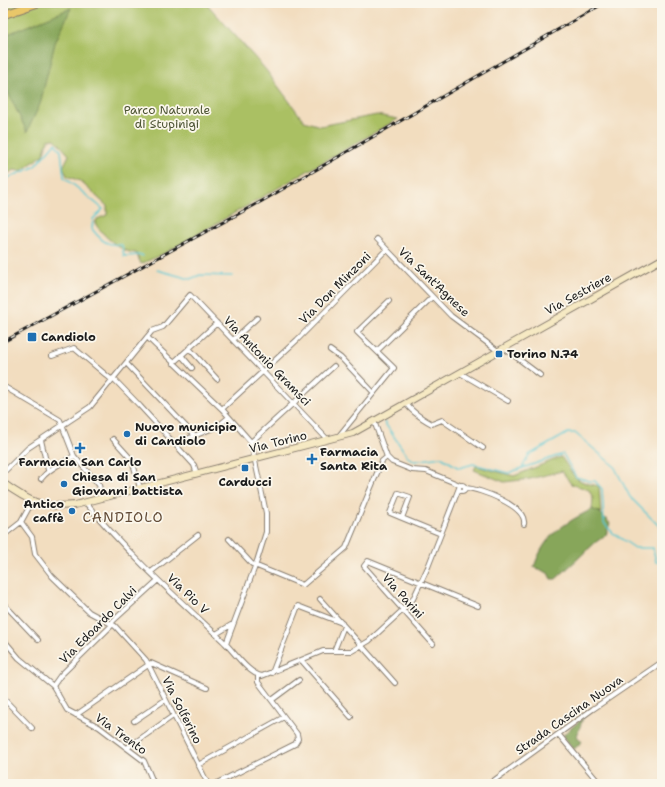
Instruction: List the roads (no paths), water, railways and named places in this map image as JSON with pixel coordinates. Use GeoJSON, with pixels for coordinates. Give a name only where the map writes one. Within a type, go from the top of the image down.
{"type":"FeatureCollection","features":[{"type":"Feature","properties":{"kind":"main road"},"geometry":{"type":"LineString","coordinates":[[3,15],[38,3]]}},
{"type":"Feature","properties":{"kind":"main road","name":"Via Sestriere"},"geometry":{"type":"LineString","coordinates":[[501,349],[662,259]]}},
{"type":"Feature","properties":{"kind":"main road","name":"Via Torino"},"geometry":{"type":"LineString","coordinates":[[32,502],[55,506],[86,503],[353,433],[501,349]]}},
{"type":"Feature","properties":{"kind":"main road"},"geometry":{"type":"LineString","coordinates":[[3,483],[32,502]]}},
{"type":"Feature","properties":{"kind":"street","name":"Via Sant'Agnese"},"geometry":{"type":"LineString","coordinates":[[377,239],[451,316],[540,375]]}},
{"type":"Feature","properties":{"kind":"street","name":"Via Don Minzoni"},"geometry":{"type":"LineString","coordinates":[[222,409],[297,340],[386,250]]}},
{"type":"Feature","properties":{"kind":"street","name":"Via Antonio Gramsci"},"geometry":{"type":"LineString","coordinates":[[147,337],[152,331],[163,327],[190,295],[328,440]]}},
{"type":"Feature","properties":{"kind":"street"},"geometry":{"type":"LineString","coordinates":[[377,351],[432,297]]}},
{"type":"Feature","properties":{"kind":"street"},"geometry":{"type":"LineString","coordinates":[[338,437],[394,368],[358,332],[389,301]]}},
{"type":"Feature","properties":{"kind":"street"},"geometry":{"type":"LineString","coordinates":[[233,340],[257,318]]}},
{"type":"Feature","properties":{"kind":"street"},"geometry":{"type":"LineString","coordinates":[[173,362],[217,323]]}},
{"type":"Feature","properties":{"kind":"street"},"geometry":{"type":"LineString","coordinates":[[3,474],[18,456],[90,407],[147,337],[222,409],[251,442],[267,526],[256,566],[226,644]]}},
{"type":"Feature","properties":{"kind":"street"},"geometry":{"type":"LineString","coordinates":[[52,356],[74,348],[112,379],[194,465],[197,474]]}},
{"type":"Feature","properties":{"kind":"street"},"geometry":{"type":"LineString","coordinates":[[189,348],[217,379]]}},
{"type":"Feature","properties":{"kind":"street"},"geometry":{"type":"LineString","coordinates":[[330,350],[341,358],[374,393]]}},
{"type":"Feature","properties":{"kind":"street"},"geometry":{"type":"LineString","coordinates":[[181,355],[192,368]]}},
{"type":"Feature","properties":{"kind":"street"},"geometry":{"type":"LineString","coordinates":[[126,363],[195,436]]}},
{"type":"Feature","properties":{"kind":"street"},"geometry":{"type":"LineString","coordinates":[[251,442],[334,366]]}},
{"type":"Feature","properties":{"kind":"street"},"geometry":{"type":"LineString","coordinates":[[460,373],[508,401]]}},
{"type":"Feature","properties":{"kind":"street"},"geometry":{"type":"LineString","coordinates":[[3,386],[60,420],[64,425],[74,456],[99,485],[102,498]]}},
{"type":"Feature","properties":{"kind":"street"},"geometry":{"type":"LineString","coordinates":[[406,403],[409,408],[432,424],[442,420],[483,448]]}},
{"type":"Feature","properties":{"kind":"street"},"geometry":{"type":"LineString","coordinates":[[175,444],[218,426],[229,417]]}},
{"type":"Feature","properties":{"kind":"street"},"geometry":{"type":"LineString","coordinates":[[374,422],[387,456],[392,462],[408,469],[426,471],[462,488],[514,506],[523,516],[524,524]]}},
{"type":"Feature","properties":{"kind":"street"},"geometry":{"type":"LineString","coordinates":[[113,439],[132,460],[140,488]]}},
{"type":"Feature","properties":{"kind":"street"},"geometry":{"type":"LineString","coordinates":[[41,440],[48,470]]}},
{"type":"Feature","properties":{"kind":"street"},"geometry":{"type":"LineString","coordinates":[[41,479],[48,470],[54,469],[74,456]]}},
{"type":"Feature","properties":{"kind":"street"},"geometry":{"type":"LineString","coordinates":[[229,539],[256,566],[303,585],[346,548],[382,461],[387,456]]}},
{"type":"Feature","properties":{"kind":"street"},"geometry":{"type":"LineString","coordinates":[[258,676],[272,673],[323,651],[349,652],[362,646],[403,610],[413,599],[455,497],[462,488]]}},
{"type":"Feature","properties":{"kind":"street"},"geometry":{"type":"LineString","coordinates":[[402,518],[410,497],[398,493],[390,513],[402,518],[441,534]]}},
{"type":"Feature","properties":{"kind":"street"},"geometry":{"type":"LineString","coordinates":[[3,536],[21,522],[32,502]]}},
{"type":"Feature","properties":{"kind":"street","name":"Via Pio V"},"geometry":{"type":"LineString","coordinates":[[86,503],[99,519],[158,580],[216,634],[252,672],[258,676],[258,682],[297,734],[298,739],[295,744],[215,784]]}},
{"type":"Feature","properties":{"kind":"street","name":"Via Solferino"},"geometry":{"type":"LineString","coordinates":[[21,522],[32,537],[35,554],[52,576],[89,612],[112,624],[126,637],[148,664],[208,784]]}},
{"type":"Feature","properties":{"kind":"street"},"geometry":{"type":"LineString","coordinates":[[151,572],[198,535]]}},
{"type":"Feature","properties":{"kind":"street","name":"Via Parini"},"geometry":{"type":"LineString","coordinates":[[421,582],[368,561],[364,566],[433,644]]}},
{"type":"Feature","properties":{"kind":"street","name":"Via Edoardo Calvi"},"geometry":{"type":"LineString","coordinates":[[53,686],[60,676],[158,580]]}},
{"type":"Feature","properties":{"kind":"street"},"geometry":{"type":"LineString","coordinates":[[421,582],[478,606]]}},
{"type":"Feature","properties":{"kind":"street"},"geometry":{"type":"LineString","coordinates":[[320,599],[395,683]]}},
{"type":"Feature","properties":{"kind":"street"},"geometry":{"type":"LineString","coordinates":[[3,603],[38,640]]}},
{"type":"Feature","properties":{"kind":"street"},"geometry":{"type":"LineString","coordinates":[[272,673],[298,606],[343,625]]}},
{"type":"Feature","properties":{"kind":"street"},"geometry":{"type":"LineString","coordinates":[[216,634],[233,623]]}},
{"type":"Feature","properties":{"kind":"street"},"geometry":{"type":"LineString","coordinates":[[334,651],[343,625]]}},
{"type":"Feature","properties":{"kind":"street","name":"Via Trento"},"geometry":{"type":"LineString","coordinates":[[3,639],[19,658],[53,686],[62,704],[67,710],[99,727],[144,761],[154,784]]}},
{"type":"Feature","properties":{"kind":"street"},"geometry":{"type":"LineString","coordinates":[[302,661],[351,717]]}},
{"type":"Feature","properties":{"kind":"street","name":"Via Solferino"},"geometry":{"type":"LineString","coordinates":[[148,664],[151,662],[207,688]]}},
{"type":"Feature","properties":{"kind":"street","name":"Strada Cascina Nuova"},"geometry":{"type":"LineString","coordinates":[[489,784],[559,735],[593,709],[662,662]]}},
{"type":"Feature","properties":{"kind":"street"},"geometry":{"type":"LineString","coordinates":[[76,715],[148,664]]}},
{"type":"Feature","properties":{"kind":"street"},"geometry":{"type":"LineString","coordinates":[[272,700],[300,680]]}},
{"type":"Feature","properties":{"kind":"street"},"geometry":{"type":"LineString","coordinates":[[3,698],[32,728]]}},
{"type":"Feature","properties":{"kind":"street"},"geometry":{"type":"LineString","coordinates":[[134,721],[165,700]]}},
{"type":"Feature","properties":{"kind":"street"},"geometry":{"type":"LineString","coordinates":[[127,748],[173,716]]}},
{"type":"Feature","properties":{"kind":"street"},"geometry":{"type":"LineString","coordinates":[[198,765],[284,717]]}},
{"type":"Feature","properties":{"kind":"street"},"geometry":{"type":"LineString","coordinates":[[559,735],[600,784]]}},
{"type":"Feature","properties":{"kind":"waterway"},"geometry":{"type":"LineString","coordinates":[[3,176],[5,179],[34,167],[55,143],[61,151],[64,177],[103,209],[93,219],[92,229],[104,242],[122,245],[124,256],[143,256]]}},
{"type":"Feature","properties":{"kind":"waterway"},"geometry":{"type":"LineString","coordinates":[[157,270],[190,279],[200,275],[232,276]]}},
{"type":"Feature","properties":{"kind":"waterway"},"geometry":{"type":"LineString","coordinates":[[384,422],[408,457],[415,461],[441,457],[459,468],[473,464],[508,473],[563,454],[576,477],[595,481],[602,489],[604,523],[613,533],[635,548],[653,548],[656,562],[662,563]]}},
{"type":"Feature","properties":{"kind":"waterway"},"geometry":{"type":"LineString","coordinates":[[522,468],[529,455],[568,433],[575,433],[614,466],[630,497],[662,529]]}},
{"type":"Feature","properties":{"kind":"railway"},"geometry":{"type":"LineString","coordinates":[[3,342],[262,201],[604,3]]}},
{"type":"Feature","properties":{"kind":"place","name":"Candiolo"},"geometry":{"type":"Point","coordinates":[32,337]}},
{"type":"Feature","properties":{"kind":"place","name":"Torino N.74"},"geometry":{"type":"Point","coordinates":[499,354]}},
{"type":"Feature","properties":{"kind":"place","name":"Nuovo municipio di Candiolo"},"geometry":{"type":"Point","coordinates":[127,434]}},
{"type":"Feature","properties":{"kind":"place","name":"Farmacia San Carlo"},"geometry":{"type":"Point","coordinates":[80,448]}},
{"type":"Feature","properties":{"kind":"place","name":"Farmacia Santa Rita"},"geometry":{"type":"Point","coordinates":[312,459]}},
{"type":"Feature","properties":{"kind":"place","name":"Carducci"},"geometry":{"type":"Point","coordinates":[245,468]}},
{"type":"Feature","properties":{"kind":"place","name":"Chiesa di San Giovanni battista"},"geometry":{"type":"Point","coordinates":[64,484]}},
{"type":"Feature","properties":{"kind":"place","name":"Antico caffè"},"geometry":{"type":"Point","coordinates":[72,511]}},
{"type":"Feature","properties":{"kind":"district","name":"CANDIOLO"},"geometry":{"type":"Point","coordinates":[123,517]}},
{"type":"Feature","properties":{"kind":"park label","name":"Parco Naturale di Stupinigi"},"geometry":{"type":"Point","coordinates":[167,117]}}]}
